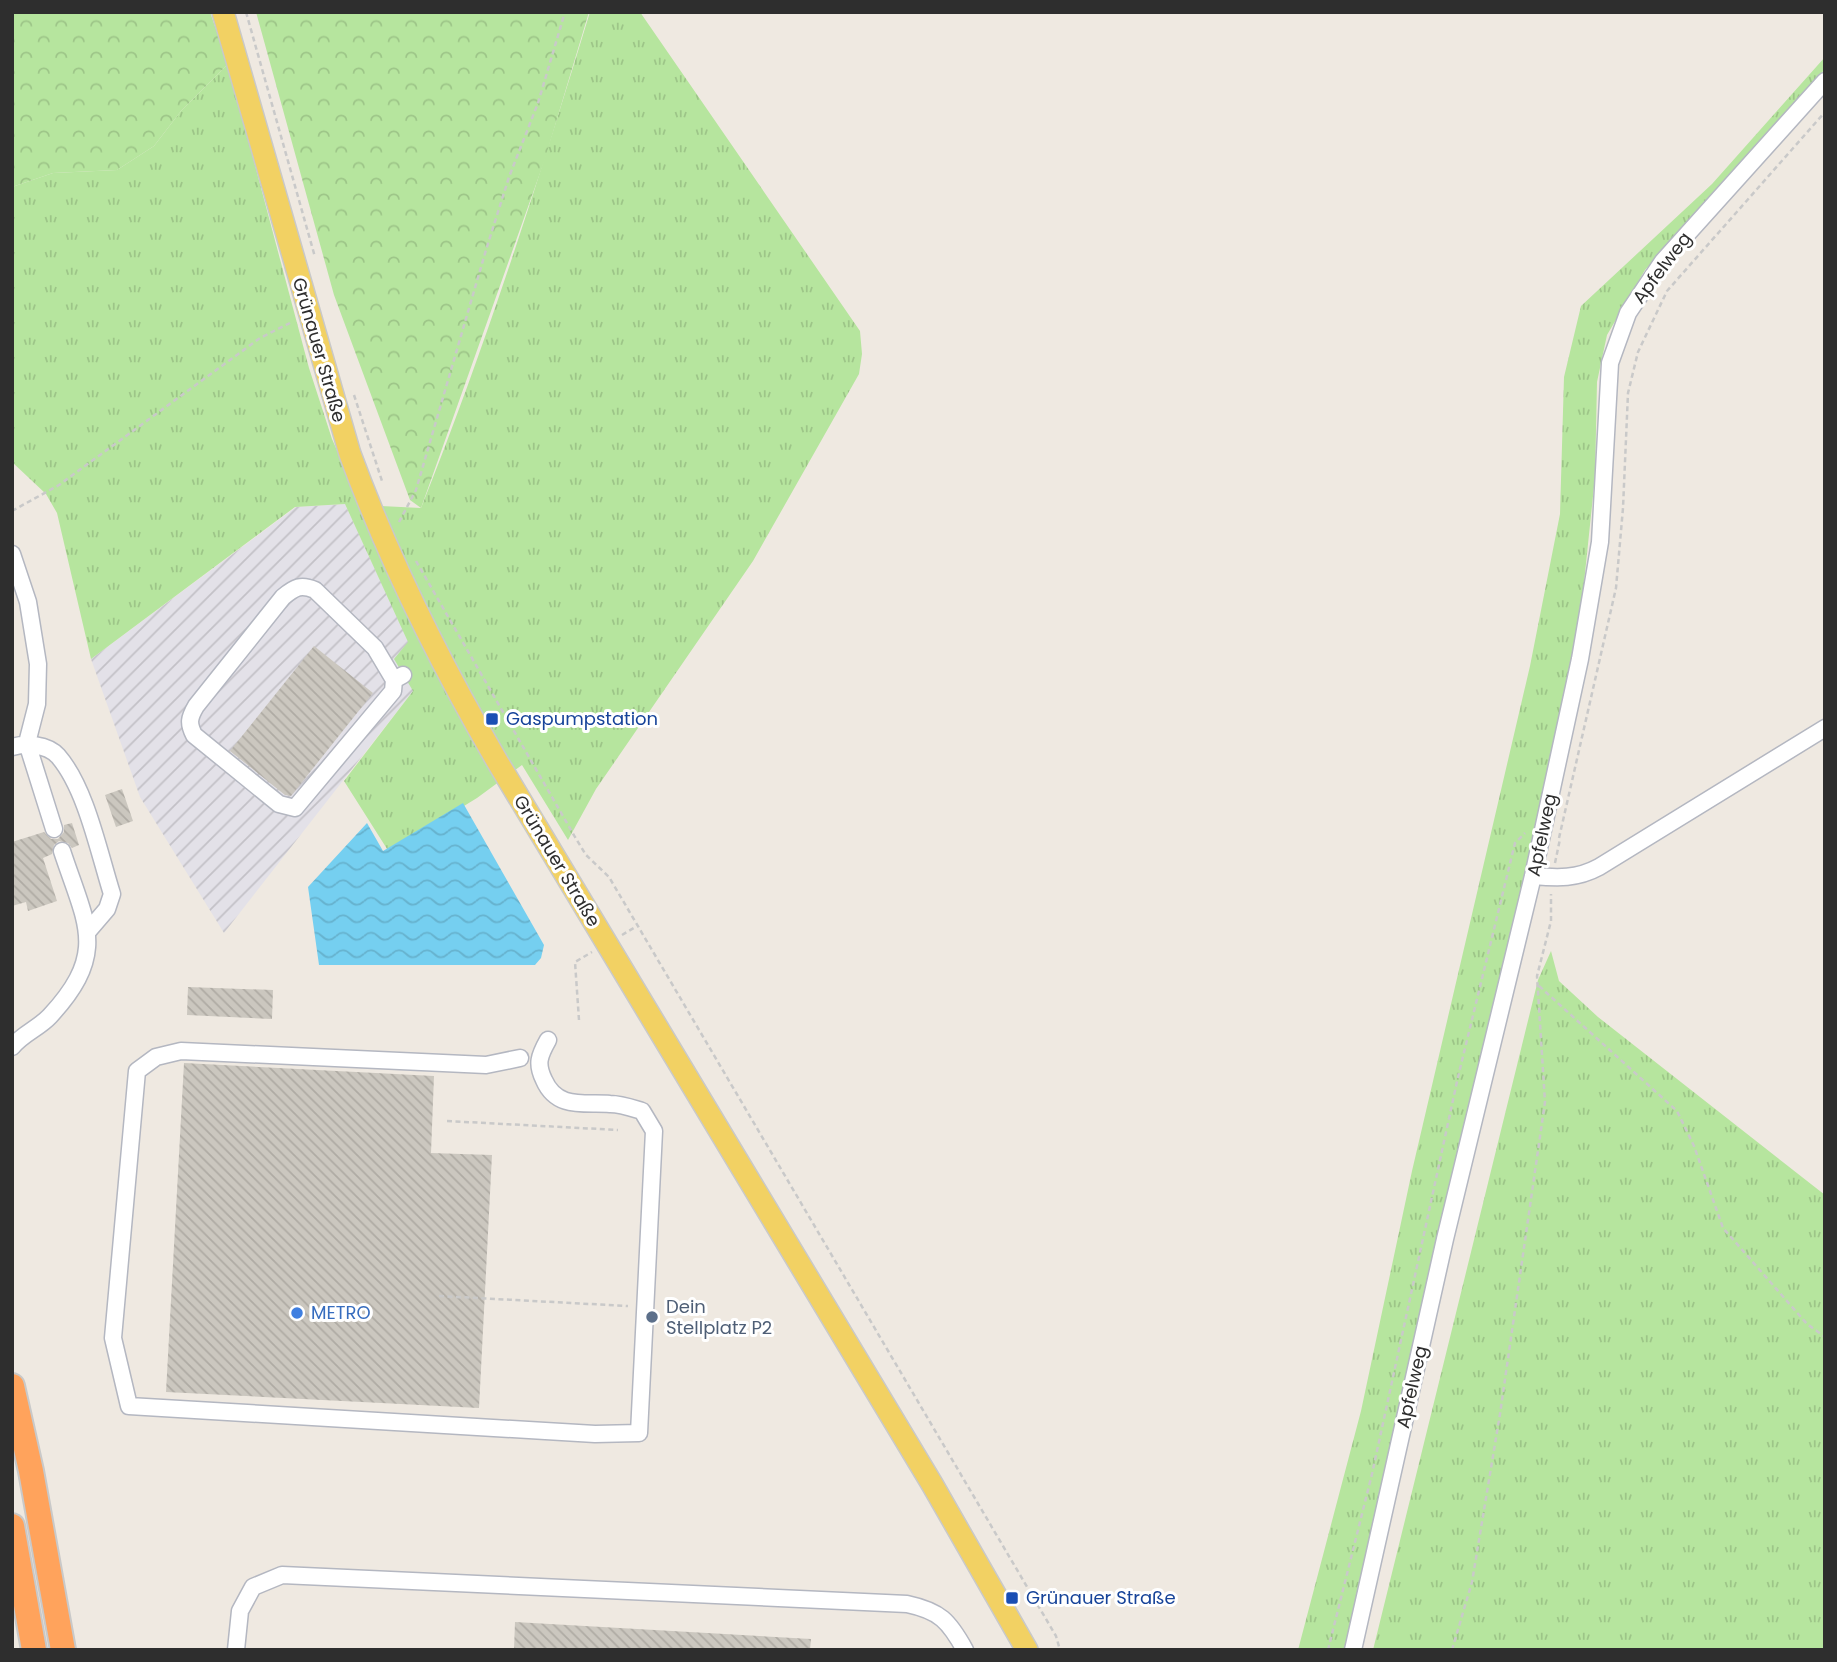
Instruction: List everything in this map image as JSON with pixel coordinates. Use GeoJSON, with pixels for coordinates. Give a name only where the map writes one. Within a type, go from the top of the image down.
{"type":"FeatureCollection","features":[{"type":"Feature","properties":{"kind":"highway"},"geometry":{"type":"LineString","coordinates":[[12,1386],[31,1471],[63,1650]]}},
{"type":"Feature","properties":{"kind":"highway"},"geometry":{"type":"LineString","coordinates":[[12,1526],[34,1650]]}},
{"type":"Feature","properties":{"kind":"main road","name":"Grünauer Straße"},"geometry":{"type":"LineString","coordinates":[[223,12],[350,454],[390,526],[470,715],[932,1484],[1027,1650]]}},
{"type":"Feature","properties":{"kind":"street","name":"Apfelweg"},"geometry":{"type":"LineString","coordinates":[[1353,1650],[1446,1239],[1533,876],[1593,594],[1600,542],[1606,393],[1618,337],[1642,290],[1663,261],[1825,80]]}},
{"type":"Feature","properties":{"kind":"street"},"geometry":{"type":"LineString","coordinates":[[12,554],[28,602],[38,664],[37,704],[19,745],[54,828]]}},
{"type":"Feature","properties":{"kind":"street"},"geometry":{"type":"LineString","coordinates":[[306,586],[315,590],[375,648],[398,677],[393,691],[295,808],[286,809],[279,804],[194,735],[190,726],[189,717],[195,706],[283,597],[295,587],[306,586]]}},
{"type":"Feature","properties":{"kind":"street"},"geometry":{"type":"LineString","coordinates":[[1533,876],[1583,876],[1825,728]]}},
{"type":"Feature","properties":{"kind":"street"},"geometry":{"type":"LineString","coordinates":[[19,745],[57,754],[81,801],[112,894],[107,909],[89,930]]}},
{"type":"Feature","properties":{"kind":"street"},"geometry":{"type":"LineString","coordinates":[[14,1039],[46,1021],[72,992],[87,962],[89,930],[62,851]]}},
{"type":"Feature","properties":{"kind":"street"},"geometry":{"type":"LineString","coordinates":[[520,1058],[486,1065],[181,1051],[156,1057],[138,1071],[113,1338],[129,1406],[594,1434],[639,1433],[654,1131],[642,1111],[610,1104],[579,1105],[558,1098],[547,1087],[539,1069],[538,1058],[548,1040]]}},
{"type":"Feature","properties":{"kind":"street"},"geometry":{"type":"LineString","coordinates":[[236,1650],[240,1611],[253,1587],[282,1575],[907,1604],[931,1609],[947,1622],[965,1650]]}},
{"type":"Feature","properties":{"kind":"path"},"geometry":{"type":"LineString","coordinates":[[246,12],[315,259]]}},
{"type":"Feature","properties":{"kind":"path"},"geometry":{"type":"LineString","coordinates":[[565,12],[538,103],[498,214],[416,491],[390,526],[586,855],[609,877],[1056,1636],[1060,1650]]}},
{"type":"Feature","properties":{"kind":"path"},"geometry":{"type":"LineString","coordinates":[[12,511],[58,485],[260,338],[290,323]]}},
{"type":"Feature","properties":{"kind":"path"},"geometry":{"type":"LineString","coordinates":[[353,391],[383,484]]}},
{"type":"Feature","properties":{"kind":"path"},"geometry":{"type":"LineString","coordinates":[[1452,1650],[1472,1582],[1500,1414],[1545,1102],[1537,976],[1551,921]]}},
{"type":"Feature","properties":{"kind":"path"},"geometry":{"type":"LineString","coordinates":[[579,1020],[575,962],[637,926]]}},
{"type":"Feature","properties":{"kind":"path"},"geometry":{"type":"LineString","coordinates":[[1539,986],[1677,1111],[1694,1146],[1723,1228],[1807,1324],[1825,1336]]}},
{"type":"Feature","properties":{"kind":"path"},"geometry":{"type":"LineString","coordinates":[[447,1121],[618,1130]]}},
{"type":"Feature","properties":{"kind":"path"},"geometry":{"type":"LineString","coordinates":[[439,1296],[645,1307]]}},
{"type":"Feature","properties":{"kind":"shaded area"},"geometry":{"type":"Polygon","coordinates":[[[345,504],[409,643],[413,691],[224,933],[140,797],[91,659],[296,507],[345,504]]]}},
{"type":"Feature","properties":{"kind":"green space"},"geometry":{"type":"Polygon","coordinates":[[[12,12],[210,12],[228,64],[181,111],[154,146],[117,170],[53,173],[12,187],[12,12]]]}},
{"type":"Feature","properties":{"kind":"green space"},"geometry":{"type":"Polygon","coordinates":[[[256,12],[589,12],[545,159],[421,508],[410,500],[334,295],[256,12]]]}},
{"type":"Feature","properties":{"kind":"green space"},"geometry":{"type":"Polygon","coordinates":[[[590,12],[640,12],[860,331],[862,354],[859,374],[753,561],[596,789],[568,840],[522,765],[477,798],[389,852],[344,781],[413,691],[394,659],[408,642],[345,504],[295,507],[91,659],[57,513],[46,494],[12,462],[12,187],[53,173],[117,170],[154,146],[181,111],[228,64],[309,368],[332,439],[361,505],[421,508],[468,386],[511,262],[590,12]]]}},
{"type":"Feature","properties":{"kind":"green space"},"geometry":{"type":"Polygon","coordinates":[[[1825,57],[1825,69],[1645,270],[1607,335],[1597,382],[1595,477],[1580,621],[1526,875],[1438,1234],[1346,1650],[1298,1650],[1361,1411],[1412,1171],[1530,666],[1560,514],[1564,377],[1581,306],[1712,184],[1825,57]]]}},
{"type":"Feature","properties":{"kind":"green space"},"geometry":{"type":"Polygon","coordinates":[[[1551,951],[1559,981],[1598,1017],[1825,1195],[1825,1650],[1373,1650],[1538,980],[1551,951]]]}},
{"type":"Feature","properties":{"kind":"water"},"geometry":{"type":"Polygon","coordinates":[[[463,803],[544,945],[541,958],[535,965],[319,965],[308,887],[367,823],[383,851],[463,803]]]}},
{"type":"Feature","properties":{"kind":"building"},"geometry":{"type":"Polygon","coordinates":[[[314,646],[373,693],[291,796],[285,795],[230,751],[314,646]]]}},
{"type":"Feature","properties":{"kind":"building"},"geometry":{"type":"Polygon","coordinates":[[[122,789],[133,821],[116,827],[105,795],[122,789]]]}},
{"type":"Feature","properties":{"kind":"building"},"geometry":{"type":"Polygon","coordinates":[[[72,823],[79,845],[72,848],[68,843],[59,841],[54,845],[52,854],[43,858],[57,901],[28,911],[26,902],[12,906],[12,842],[44,832],[51,839],[58,839],[64,832],[64,825],[72,823]]]}},
{"type":"Feature","properties":{"kind":"building"},"geometry":{"type":"Polygon","coordinates":[[[188,987],[273,990],[272,1019],[187,1015],[188,987]]]}},
{"type":"Feature","properties":{"kind":"building","name":"METRO"},"geometry":{"type":"Polygon","coordinates":[[[184,1063],[434,1076],[431,1153],[492,1155],[479,1408],[166,1392],[184,1063]]]}},
{"type":"Feature","properties":{"kind":"building"},"geometry":{"type":"Polygon","coordinates":[[[515,1622],[811,1639],[810,1650],[514,1650],[515,1622]]]}},
{"type":"Feature","properties":{"kind":"place","name":"Gaspumpstation"},"geometry":{"type":"Point","coordinates":[492,719]}},
{"type":"Feature","properties":{"kind":"place","name":"METRO"},"geometry":{"type":"Point","coordinates":[297,1313]}},
{"type":"Feature","properties":{"kind":"place","name":"Dein Stellplatz P2"},"geometry":{"type":"Point","coordinates":[652,1317]}},
{"type":"Feature","properties":{"kind":"place","name":"Grünauer Straße"},"geometry":{"type":"Point","coordinates":[1012,1598]}}]}
